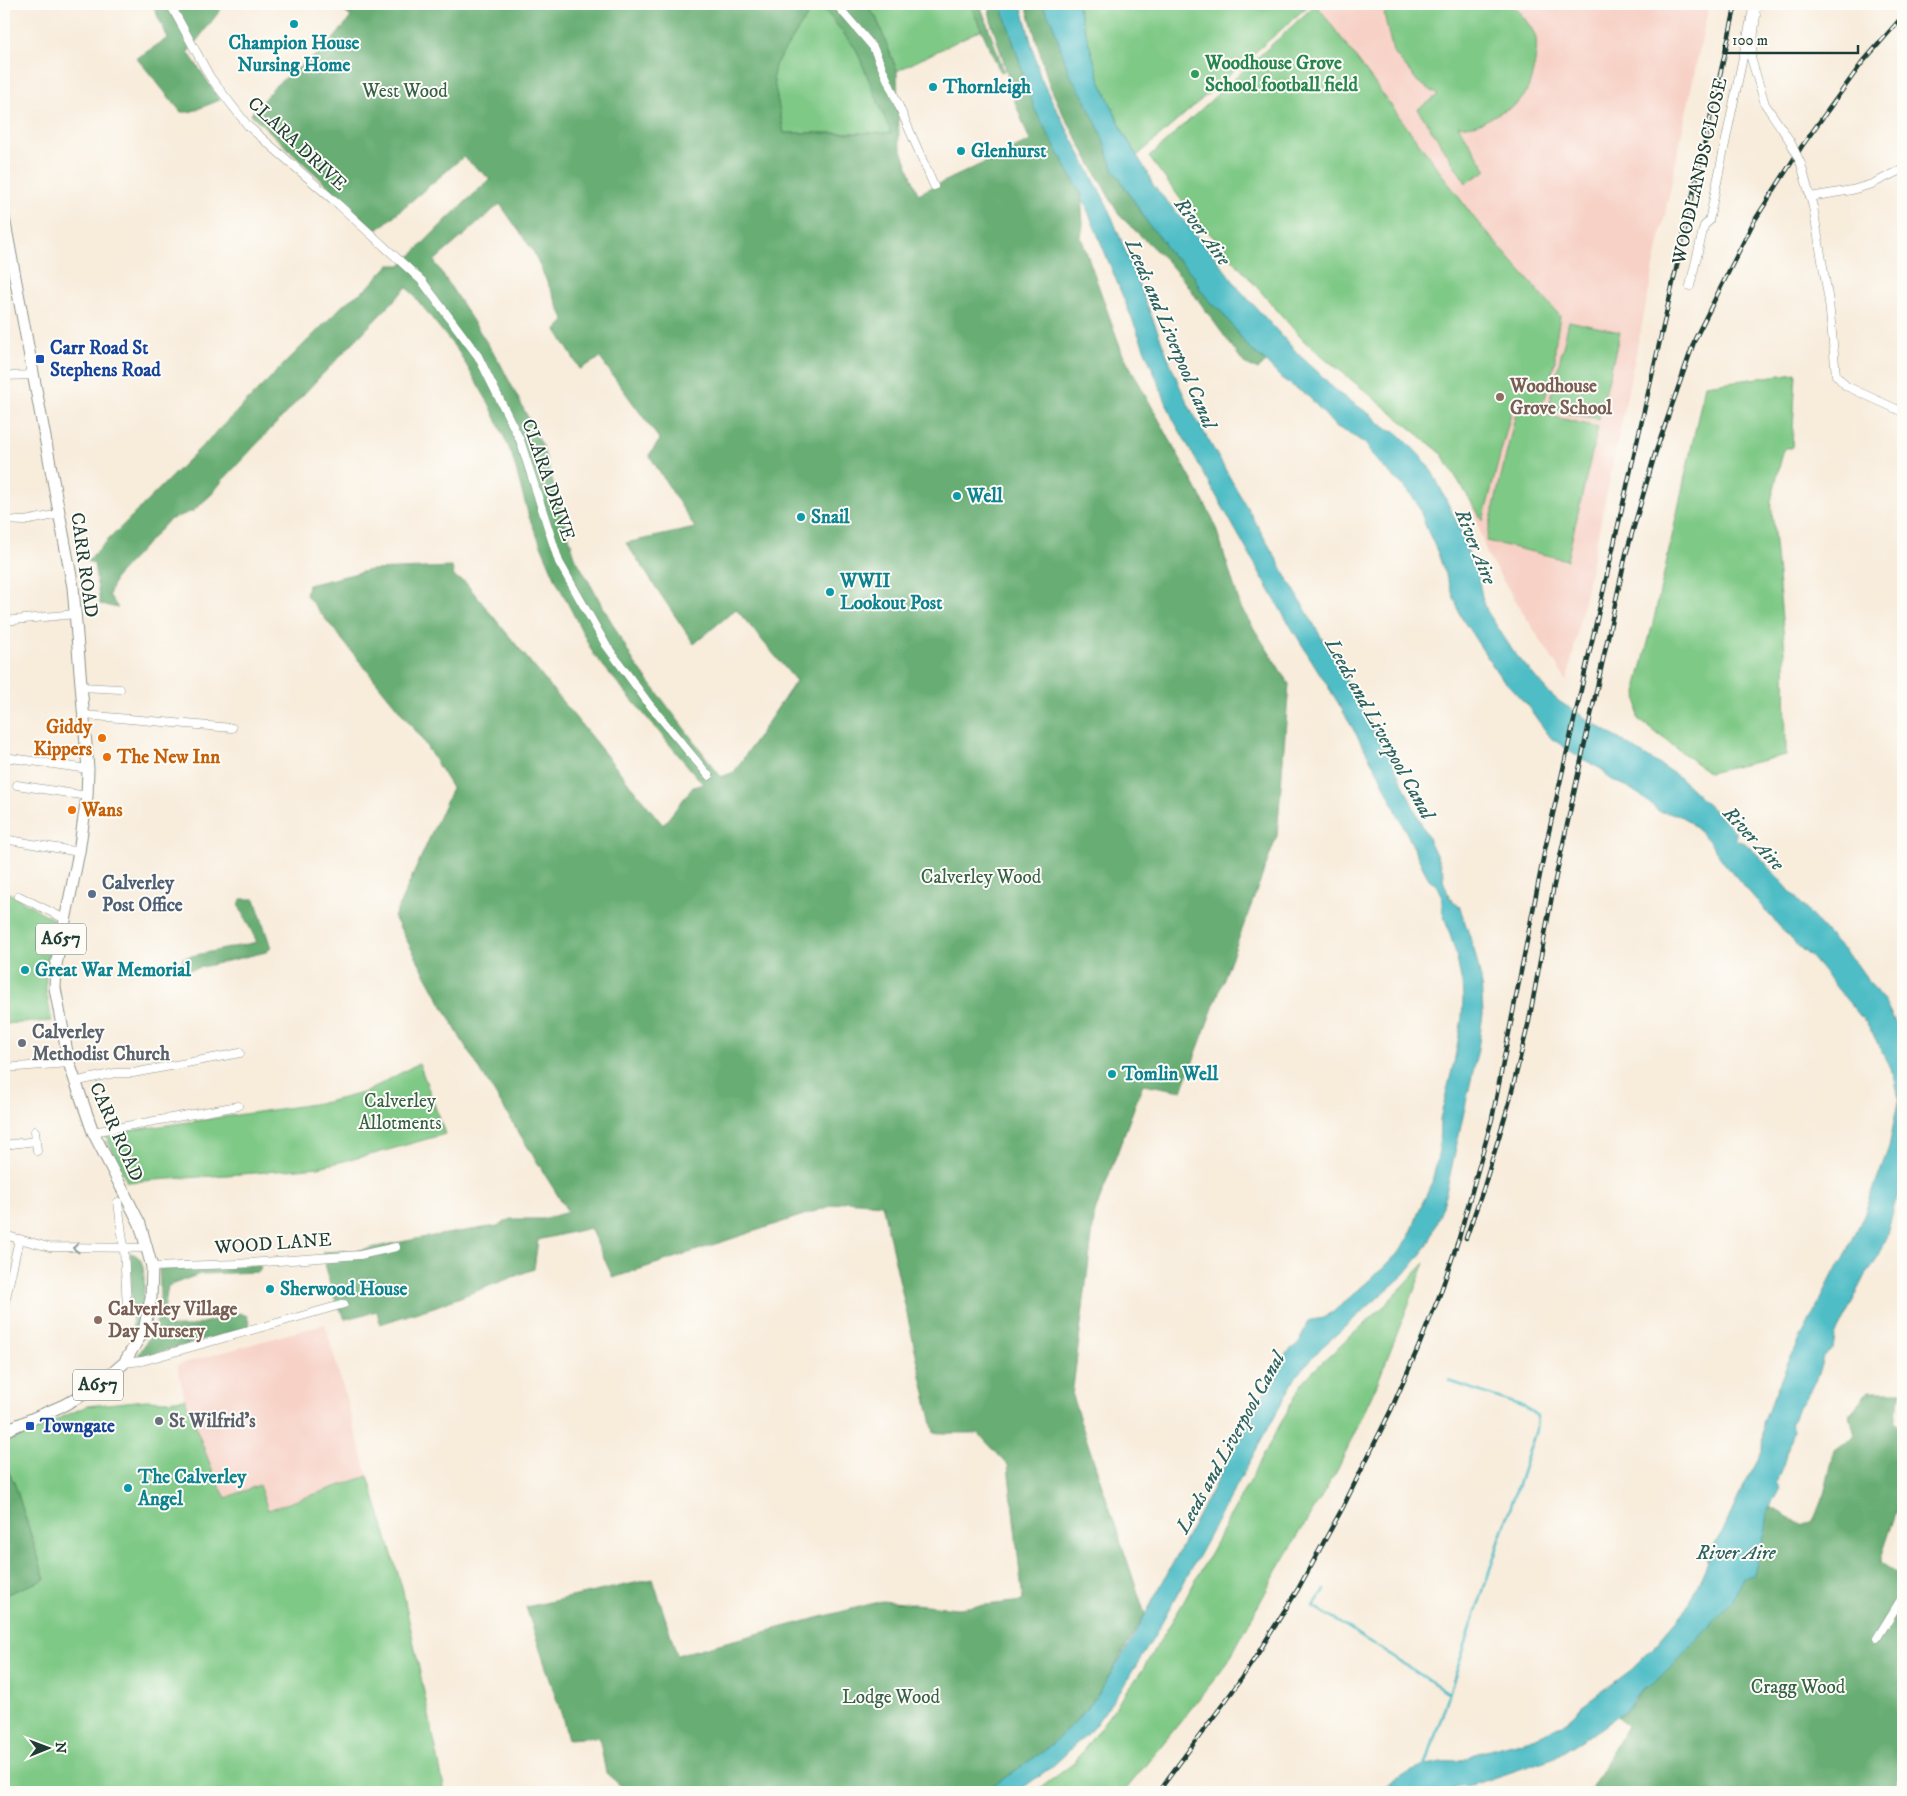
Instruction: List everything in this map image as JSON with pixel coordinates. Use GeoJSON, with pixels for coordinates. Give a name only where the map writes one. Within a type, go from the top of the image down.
{"type":"FeatureCollection","features":[{"type":"Feature","properties":{"kind":"main road","name":"CARR ROAD"},"geometry":{"type":"LineString","coordinates":[[4,218],[73,587],[88,770],[87,796],[56,965],[55,988],[74,1082],[93,1132],[140,1224],[152,1267],[151,1298],[144,1330],[124,1363]]}},
{"type":"Feature","properties":{"kind":"main road","name":"A657"},"geometry":{"type":"LineString","coordinates":[[4,1431],[64,1405],[96,1388],[124,1363]]}},
{"type":"Feature","properties":{"kind":"street","name":"CLARA DRIVE"},"geometry":{"type":"LineString","coordinates":[[170,4],[210,77],[248,126],[394,254],[422,281],[478,356],[520,440],[559,562],[606,645],[650,704],[710,776]]}},
{"type":"Feature","properties":{"kind":"street"},"geometry":{"type":"LineString","coordinates":[[836,4],[873,47],[934,186]]}},
{"type":"Feature","properties":{"kind":"street"},"geometry":{"type":"LineString","coordinates":[[1757,6],[1751,58],[1765,104],[1790,141],[1801,164],[1810,198],[1829,302],[1836,374],[1846,386],[1903,412]]}},
{"type":"Feature","properties":{"kind":"street","name":"WOODLANDS CLOSE"},"geometry":{"type":"LineString","coordinates":[[1690,286],[1704,226],[1709,221],[1753,9],[1757,6]]}},
{"type":"Feature","properties":{"kind":"street"},"geometry":{"type":"LineString","coordinates":[[1810,198],[1872,184],[1903,170]]}},
{"type":"Feature","properties":{"kind":"street"},"geometry":{"type":"LineString","coordinates":[[4,376],[34,375]]}},
{"type":"Feature","properties":{"kind":"street"},"geometry":{"type":"LineString","coordinates":[[4,520],[25,521],[60,514]]}},
{"type":"Feature","properties":{"kind":"street"},"geometry":{"type":"LineString","coordinates":[[4,621],[75,614]]}},
{"type":"Feature","properties":{"kind":"street"},"geometry":{"type":"LineString","coordinates":[[81,687],[120,689]]}},
{"type":"Feature","properties":{"kind":"street"},"geometry":{"type":"LineString","coordinates":[[84,715],[232,728]]}},
{"type":"Feature","properties":{"kind":"street"},"geometry":{"type":"LineString","coordinates":[[4,757],[88,770]]}},
{"type":"Feature","properties":{"kind":"street"},"geometry":{"type":"LineString","coordinates":[[17,784],[87,796]]}},
{"type":"Feature","properties":{"kind":"street"},"geometry":{"type":"LineString","coordinates":[[4,839],[78,852]]}},
{"type":"Feature","properties":{"kind":"street"},"geometry":{"type":"LineString","coordinates":[[19,896],[65,919]]}},
{"type":"Feature","properties":{"kind":"street"},"geometry":{"type":"LineString","coordinates":[[74,1082],[115,1073],[133,1073],[240,1053]]}},
{"type":"Feature","properties":{"kind":"street"},"geometry":{"type":"LineString","coordinates":[[4,1068],[69,1063]]}},
{"type":"Feature","properties":{"kind":"street"},"geometry":{"type":"LineString","coordinates":[[93,1132],[238,1106]]}},
{"type":"Feature","properties":{"kind":"street"},"geometry":{"type":"LineString","coordinates":[[36,1131],[37,1151]]}},
{"type":"Feature","properties":{"kind":"street"},"geometry":{"type":"LineString","coordinates":[[4,1144],[36,1142]]}},
{"type":"Feature","properties":{"kind":"street","name":"CARR ROAD"},"geometry":{"type":"LineString","coordinates":[[118,1202],[124,1249],[127,1308]]}},
{"type":"Feature","properties":{"kind":"street"},"geometry":{"type":"LineString","coordinates":[[4,1235],[49,1247],[148,1248]]}},
{"type":"Feature","properties":{"kind":"street"},"geometry":{"type":"LineString","coordinates":[[4,1307],[19,1239]]}},
{"type":"Feature","properties":{"kind":"street","name":"WOOD LANE"},"geometry":{"type":"LineString","coordinates":[[152,1267],[236,1264],[360,1254],[396,1246]]}},
{"type":"Feature","properties":{"kind":"street"},"geometry":{"type":"LineString","coordinates":[[124,1363],[142,1362],[344,1304]]}},
{"type":"Feature","properties":{"kind":"street"},"geometry":{"type":"LineString","coordinates":[[1876,1638],[1903,1596]]}},
{"type":"Feature","properties":{"kind":"shaded area","name":"Woodhouse Grove School"},"geometry":{"type":"Polygon","coordinates":[[[1316,4],[1709,4],[1567,682],[1488,557],[1470,499],[1441,453],[1304,341],[1185,205],[1149,157],[1316,4]]]}},
{"type":"Feature","properties":{"kind":"shaded area"},"geometry":{"type":"Polygon","coordinates":[[[325,1324],[368,1476],[267,1510],[226,1498],[215,1477],[185,1399],[177,1365],[325,1324]]]}},
{"type":"Feature","properties":{"kind":"green space"},"geometry":{"type":"Polygon","coordinates":[[[152,4],[225,4],[188,52],[220,100],[190,112],[181,112],[137,58],[168,38],[152,4]]]}},
{"type":"Feature","properties":{"kind":"green space","name":"Calverley Wood"},"geometry":{"type":"Polygon","coordinates":[[[335,4],[815,4],[775,65],[773,77],[784,133],[891,133],[856,49],[820,4],[865,4],[876,17],[897,71],[899,142],[918,194],[1030,141],[1013,97],[992,25],[988,5],[1001,4],[1035,110],[1081,194],[1083,225],[1081,237],[1122,352],[1213,519],[1241,608],[1289,684],[1277,836],[1182,1091],[1143,1084],[1095,1212],[1072,1396],[1145,1614],[1097,1696],[1078,1719],[1048,1748],[984,1792],[628,1792],[606,1773],[599,1737],[568,1739],[526,1607],[653,1579],[677,1655],[882,1601],[958,1608],[1023,1601],[1008,1465],[978,1433],[934,1433],[882,1204],[846,1201],[613,1278],[590,1228],[538,1240],[534,1269],[434,1307],[380,1324],[377,1311],[345,1319],[332,1293],[322,1252],[361,1250],[426,1237],[497,1226],[511,1219],[543,1219],[568,1212],[461,1039],[394,917],[452,788],[420,736],[306,595],[308,585],[370,570],[452,567],[454,577],[465,582],[663,825],[693,787],[703,784],[594,655],[556,580],[529,517],[512,455],[490,405],[458,351],[407,287],[316,381],[212,494],[193,511],[169,520],[115,578],[109,595],[118,608],[100,604],[94,564],[87,561],[345,303],[366,289],[389,265],[402,265],[490,179],[463,157],[376,231],[251,114],[276,85],[328,46],[351,17],[335,4]],[[500,204],[434,261],[500,363],[542,445],[575,557],[634,662],[721,777],[734,772],[796,681],[736,609],[694,644],[626,543],[695,528],[649,455],[660,440],[600,358],[580,369],[556,330],[565,321],[533,251],[500,204]]]}},
{"type":"Feature","properties":{"kind":"green space"},"geometry":{"type":"Polygon","coordinates":[[[815,4],[820,4],[856,49],[892,133],[784,133],[773,77],[775,65],[815,4]]]}},
{"type":"Feature","properties":{"kind":"green space"},"geometry":{"type":"Polygon","coordinates":[[[865,4],[970,4],[982,29],[897,71],[876,17],[865,4]]]}},
{"type":"Feature","properties":{"kind":"green space"},"geometry":{"type":"Polygon","coordinates":[[[970,4],[980,4],[1004,71],[1001,72],[998,67],[970,4]]]}},
{"type":"Feature","properties":{"kind":"green space"},"geometry":{"type":"Polygon","coordinates":[[[1026,4],[1042,4],[1052,22],[1069,73],[1082,93],[1100,131],[1113,168],[1149,225],[1164,242],[1165,247],[1173,257],[1180,261],[1194,276],[1200,289],[1212,304],[1220,310],[1250,349],[1266,362],[1258,370],[1244,363],[1185,282],[1167,261],[1119,215],[1061,110],[1049,84],[1026,4]]]}},
{"type":"Feature","properties":{"kind":"green space"},"geometry":{"type":"Polygon","coordinates":[[[1077,4],[1308,4],[1308,6],[1137,156],[1124,134],[1100,80],[1077,4]]]}},
{"type":"Feature","properties":{"kind":"green space"},"geometry":{"type":"Polygon","coordinates":[[[1316,4],[1475,219],[1560,316],[1555,346],[1555,361],[1545,399],[1540,404],[1514,401],[1483,521],[1441,453],[1304,341],[1185,205],[1149,157],[1316,4]]]}},
{"type":"Feature","properties":{"kind":"green space"},"geometry":{"type":"Polygon","coordinates":[[[1394,4],[1512,4],[1528,23],[1535,35],[1534,70],[1528,89],[1520,101],[1478,124],[1469,126],[1458,125],[1487,170],[1466,183],[1418,109],[1438,95],[1418,82],[1393,52],[1384,14],[1394,4]]]}},
{"type":"Feature","properties":{"kind":"green space"},"geometry":{"type":"Polygon","coordinates":[[[1569,321],[1620,332],[1599,419],[1548,410],[1569,321]]]}},
{"type":"Feature","properties":{"kind":"green space"},"geometry":{"type":"Polygon","coordinates":[[[1796,373],[1792,448],[1784,448],[1771,501],[1785,650],[1786,755],[1709,773],[1638,719],[1637,685],[1654,619],[1705,385],[1796,373]]]}},
{"type":"Feature","properties":{"kind":"green space"},"geometry":{"type":"Polygon","coordinates":[[[1517,408],[1598,427],[1567,560],[1486,541],[1517,408]]]}},
{"type":"Feature","properties":{"kind":"green space"},"geometry":{"type":"Polygon","coordinates":[[[4,890],[53,919],[46,975],[46,991],[52,1021],[4,1024],[4,890]]]}},
{"type":"Feature","properties":{"kind":"green space"},"geometry":{"type":"Polygon","coordinates":[[[241,899],[255,899],[271,948],[266,952],[185,971],[182,958],[257,942],[239,906],[241,899]]]}},
{"type":"Feature","properties":{"kind":"green space","name":"Calverley Allotments"},"geometry":{"type":"Polygon","coordinates":[[[419,1063],[445,1134],[319,1167],[127,1182],[105,1134],[327,1102],[366,1092],[419,1063]]]}},
{"type":"Feature","properties":{"kind":"green space"},"geometry":{"type":"Polygon","coordinates":[[[130,1253],[140,1259],[144,1276],[142,1312],[133,1340],[130,1253]]]}},
{"type":"Feature","properties":{"kind":"green space"},"geometry":{"type":"Polygon","coordinates":[[[1425,1263],[1377,1384],[1338,1469],[1277,1571],[1226,1665],[1124,1792],[1035,1792],[1074,1763],[1141,1672],[1183,1603],[1303,1382],[1384,1306],[1425,1263]]]}},
{"type":"Feature","properties":{"kind":"green space"},"geometry":{"type":"Polygon","coordinates":[[[259,1265],[261,1267],[259,1272],[200,1274],[168,1286],[162,1321],[168,1327],[187,1327],[240,1313],[247,1316],[250,1327],[142,1357],[138,1355],[156,1323],[160,1305],[159,1269],[259,1265]]]}},
{"type":"Feature","properties":{"kind":"green space","name":"Cragg Wood"},"geometry":{"type":"Polygon","coordinates":[[[1869,1391],[1902,1391],[1894,1422],[1903,1429],[1903,1492],[1880,1561],[1903,1577],[1903,1771],[1899,1776],[1895,1792],[1589,1792],[1627,1726],[1618,1716],[1628,1708],[1641,1692],[1652,1685],[1686,1652],[1716,1615],[1729,1606],[1743,1576],[1754,1575],[1770,1507],[1804,1525],[1813,1521],[1824,1493],[1835,1451],[1855,1436],[1850,1414],[1869,1391]]]}},
{"type":"Feature","properties":{"kind":"green space"},"geometry":{"type":"Polygon","coordinates":[[[185,1399],[215,1477],[226,1498],[259,1485],[268,1510],[368,1476],[402,1587],[445,1792],[4,1792],[4,1595],[45,1579],[14,1482],[4,1464],[4,1443],[87,1406],[146,1400],[166,1401],[185,1399]]]}},
{"type":"Feature","properties":{"kind":"green space"},"geometry":{"type":"Polygon","coordinates":[[[4,1464],[14,1482],[45,1579],[4,1595],[4,1464]]]}},
{"type":"Feature","properties":{"kind":"water"},"geometry":{"type":"Polygon","coordinates":[[[1001,4],[1021,4],[1040,76],[1107,205],[1190,408],[1391,759],[1444,872],[1443,880],[1450,899],[1459,905],[1474,949],[1481,979],[1483,1014],[1478,1049],[1443,1206],[1428,1245],[1405,1274],[1322,1347],[1297,1375],[1153,1639],[1120,1691],[1092,1729],[1054,1765],[1017,1792],[984,1792],[1048,1748],[1078,1719],[1097,1696],[1130,1643],[1279,1365],[1289,1351],[1300,1342],[1307,1322],[1323,1318],[1333,1312],[1381,1270],[1406,1242],[1432,1183],[1439,1151],[1440,1119],[1455,1058],[1463,1000],[1462,983],[1455,950],[1442,910],[1442,897],[1437,886],[1429,879],[1424,870],[1379,774],[1337,701],[1283,614],[1173,419],[1081,194],[1035,110],[1001,4]]]}},
{"type":"Feature","properties":{"kind":"water","name":"River Aire"},"geometry":{"type":"Polygon","coordinates":[[[1042,4],[1077,4],[1100,80],[1124,134],[1151,179],[1152,184],[1215,257],[1239,289],[1300,356],[1338,393],[1371,415],[1385,428],[1395,431],[1424,460],[1434,475],[1464,537],[1472,566],[1477,571],[1487,611],[1513,651],[1548,692],[1560,702],[1679,777],[1732,828],[1736,833],[1736,840],[1745,843],[1760,857],[1856,963],[1884,1000],[1898,1028],[1903,1033],[1903,1188],[1895,1203],[1885,1241],[1878,1258],[1867,1273],[1835,1336],[1833,1348],[1823,1356],[1814,1383],[1797,1409],[1794,1419],[1790,1424],[1793,1430],[1776,1483],[1780,1488],[1770,1507],[1754,1575],[1743,1577],[1728,1607],[1715,1618],[1710,1628],[1705,1630],[1652,1686],[1644,1688],[1633,1699],[1628,1708],[1601,1728],[1553,1758],[1467,1787],[1460,1785],[1446,1792],[1367,1792],[1371,1788],[1382,1789],[1401,1776],[1426,1766],[1443,1762],[1457,1762],[1478,1753],[1535,1737],[1562,1725],[1573,1717],[1581,1707],[1631,1670],[1688,1607],[1707,1564],[1709,1553],[1724,1529],[1744,1485],[1762,1452],[1763,1423],[1788,1363],[1838,1265],[1844,1259],[1865,1212],[1889,1147],[1899,1097],[1894,1076],[1867,1024],[1810,956],[1793,942],[1724,863],[1708,840],[1687,820],[1676,814],[1660,812],[1640,795],[1608,778],[1603,770],[1551,738],[1526,704],[1499,675],[1461,617],[1417,503],[1405,487],[1385,469],[1369,451],[1368,446],[1335,426],[1309,397],[1281,378],[1262,358],[1250,349],[1220,310],[1212,304],[1200,289],[1194,276],[1180,261],[1173,257],[1165,247],[1164,242],[1149,225],[1113,168],[1100,131],[1082,94],[1069,73],[1052,22],[1042,4]]]}},
{"type":"Feature","properties":{"kind":"waterway"},"geometry":{"type":"LineString","coordinates":[[1425,1767],[1536,1430],[1537,1416],[1525,1407],[1449,1381]]}},
{"type":"Feature","properties":{"kind":"waterway"},"geometry":{"type":"LineString","coordinates":[[1325,1590],[1313,1606],[1449,1693]]}},
{"type":"Feature","properties":{"kind":"railway"},"geometry":{"type":"LineString","coordinates":[[1158,1792],[1255,1658],[1298,1589],[1342,1509],[1391,1410],[1418,1348],[1440,1294],[1459,1238],[1492,1119],[1545,849],[1736,4]]}},
{"type":"Feature","properties":{"kind":"railway"},"geometry":{"type":"LineString","coordinates":[[1466,1238],[1484,1187],[1509,1103],[1529,1021],[1554,885],[1626,554],[1655,454],[1695,339],[1753,223],[1802,146],[1862,63],[1903,16]]}},
{"type":"Feature","properties":{"kind":"place","name":"Champion House Nursing Home"},"geometry":{"type":"Point","coordinates":[294,24]}},
{"type":"Feature","properties":{"kind":"place","name":"Woodhouse Grove School football field"},"geometry":{"type":"Point","coordinates":[1195,74]}},
{"type":"Feature","properties":{"kind":"place","name":"Thornleigh"},"geometry":{"type":"Point","coordinates":[933,87]}},
{"type":"Feature","properties":{"kind":"place","name":"Glenhurst"},"geometry":{"type":"Point","coordinates":[961,151]}},
{"type":"Feature","properties":{"kind":"place","name":"Carr Road St Stephens Road"},"geometry":{"type":"Point","coordinates":[40,359]}},
{"type":"Feature","properties":{"kind":"place","name":"Woodhouse Grove School"},"geometry":{"type":"Point","coordinates":[1500,397]}},
{"type":"Feature","properties":{"kind":"place","name":"Well"},"geometry":{"type":"Point","coordinates":[957,496]}},
{"type":"Feature","properties":{"kind":"place","name":"Snail"},"geometry":{"type":"Point","coordinates":[801,517]}},
{"type":"Feature","properties":{"kind":"place","name":"WWII Lookout Post"},"geometry":{"type":"Point","coordinates":[830,592]}},
{"type":"Feature","properties":{"kind":"place","name":"Giddy Kippers"},"geometry":{"type":"Point","coordinates":[102,738]}},
{"type":"Feature","properties":{"kind":"place","name":"The New Inn"},"geometry":{"type":"Point","coordinates":[107,757]}},
{"type":"Feature","properties":{"kind":"place","name":"Wans"},"geometry":{"type":"Point","coordinates":[72,810]}},
{"type":"Feature","properties":{"kind":"place","name":"Calverley Post Office"},"geometry":{"type":"Point","coordinates":[92,894]}},
{"type":"Feature","properties":{"kind":"place","name":"Great War Memorial"},"geometry":{"type":"Point","coordinates":[25,970]}},
{"type":"Feature","properties":{"kind":"place","name":"Calverley Methodist Church"},"geometry":{"type":"Point","coordinates":[22,1043]}},
{"type":"Feature","properties":{"kind":"place","name":"Tomlin Well"},"geometry":{"type":"Point","coordinates":[1112,1074]}},
{"type":"Feature","properties":{"kind":"place","name":"Sherwood House"},"geometry":{"type":"Point","coordinates":[270,1289]}},
{"type":"Feature","properties":{"kind":"place","name":"Calverley Village Day Nursery"},"geometry":{"type":"Point","coordinates":[98,1320]}},
{"type":"Feature","properties":{"kind":"place","name":"St Wilfrid's"},"geometry":{"type":"Point","coordinates":[159,1421]}},
{"type":"Feature","properties":{"kind":"place","name":"Towngate"},"geometry":{"type":"Point","coordinates":[30,1426]}},
{"type":"Feature","properties":{"kind":"place","name":"The Calverley Angel"},"geometry":{"type":"Point","coordinates":[128,1488]}},
{"type":"Feature","properties":{"kind":"park label","name":"West Wood"},"geometry":{"type":"Point","coordinates":[405,91]}},
{"type":"Feature","properties":{"kind":"park label","name":"Lodge Wood"},"geometry":{"type":"Point","coordinates":[891,1697]}},
{"type":"Feature","properties":{"kind":"water label","name":"Leeds and Liverpool Canal"},"geometry":{"type":"Point","coordinates":[1170,334]}},
{"type":"Feature","properties":{"kind":"water label","name":"Leeds and Liverpool Canal"},"geometry":{"type":"Point","coordinates":[1379,729]}},
{"type":"Feature","properties":{"kind":"water label","name":"Leeds and Liverpool Canal"},"geometry":{"type":"Point","coordinates":[1231,1443]}}]}
